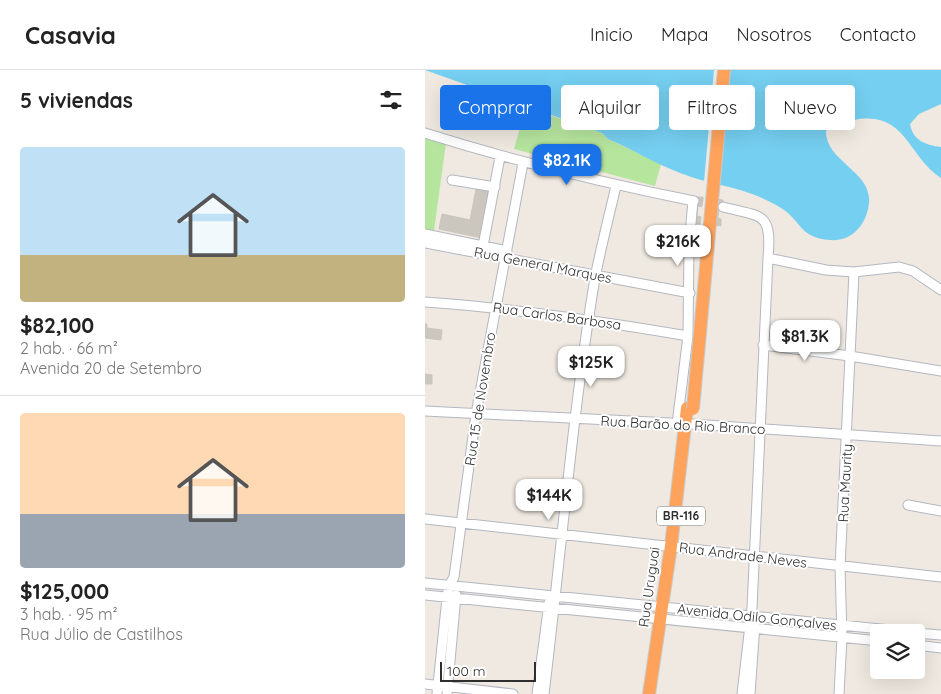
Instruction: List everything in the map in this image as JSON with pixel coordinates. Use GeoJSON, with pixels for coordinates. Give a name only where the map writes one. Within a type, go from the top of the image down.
{"type":"FeatureCollection","features":[{"type":"Feature","properties":{"kind":"highway","name":"BR-116"},"geometry":{"type":"LineString","coordinates":[[690,409],[718,70]]}},
{"type":"Feature","properties":{"kind":"highway","name":"BR-116"},"geometry":{"type":"LineString","coordinates":[[685,424],[690,409],[724,70]]}},
{"type":"Feature","properties":{"kind":"highway","name":"Rua Uruguai"},"geometry":{"type":"LineString","coordinates":[[649,694],[674,546],[685,424]]}},
{"type":"Feature","properties":{"kind":"highway","name":"Rua Uruguai"},"geometry":{"type":"LineString","coordinates":[[658,694],[664,613]]}},
{"type":"Feature","properties":{"kind":"street"},"geometry":{"type":"LineString","coordinates":[[425,133],[523,163],[616,186],[694,201],[689,245],[690,293],[685,424]]}},
{"type":"Feature","properties":{"kind":"street"},"geometry":{"type":"LineString","coordinates":[[483,246],[500,157]]}},
{"type":"Feature","properties":{"kind":"street","name":"Rua 15 de Novembro"},"geometry":{"type":"LineString","coordinates":[[438,690],[476,414],[523,163]]}},
{"type":"Feature","properties":{"kind":"street"},"geometry":{"type":"LineString","coordinates":[[453,180],[495,187]]}},
{"type":"Feature","properties":{"kind":"street"},"geometry":{"type":"LineString","coordinates":[[537,694],[554,594],[589,319],[596,276],[616,186]]}},
{"type":"Feature","properties":{"kind":"street"},"geometry":{"type":"LineString","coordinates":[[723,207],[758,217],[766,222],[770,231],[758,429],[750,694]]}},
{"type":"Feature","properties":{"kind":"street"},"geometry":{"type":"LineString","coordinates":[[425,234],[483,246],[506,255]]}},
{"type":"Feature","properties":{"kind":"street","name":"Rua General Marques"},"geometry":{"type":"LineString","coordinates":[[425,243],[506,255],[596,276],[690,293]]}},
{"type":"Feature","properties":{"kind":"street"},"geometry":{"type":"LineString","coordinates":[[768,258],[809,268],[854,272],[899,267],[913,272],[941,290]]}},
{"type":"Feature","properties":{"kind":"street","name":"Rua Maurity"},"geometry":{"type":"LineString","coordinates":[[839,694],[842,637],[840,626],[840,567],[854,272]]}},
{"type":"Feature","properties":{"kind":"street","name":"Rua Carlos Barbosa"},"geometry":{"type":"LineString","coordinates":[[425,302],[495,307],[589,319],[688,336]]}},
{"type":"Feature","properties":{"kind":"street"},"geometry":{"type":"LineString","coordinates":[[763,345],[850,356],[941,371]]}},
{"type":"Feature","properties":{"kind":"street","name":"Rua Barão do Rio Branco"},"geometry":{"type":"LineString","coordinates":[[425,411],[685,424],[941,441]]}},
{"type":"Feature","properties":{"kind":"street"},"geometry":{"type":"LineString","coordinates":[[908,505],[941,511]]}},
{"type":"Feature","properties":{"kind":"street","name":"Rua Andrade Neves"},"geometry":{"type":"LineString","coordinates":[[425,519],[941,577]]}},
{"type":"Feature","properties":{"kind":"street","name":"Avenida Odilo Gonçalves"},"geometry":{"type":"LineString","coordinates":[[425,583],[554,594],[752,628],[870,640]]}},
{"type":"Feature","properties":{"kind":"street","name":"Avenida Odilo Gonçalves"},"geometry":{"type":"LineString","coordinates":[[425,595],[603,613],[752,614],[870,630]]}},
{"type":"Feature","properties":{"kind":"street","name":"Rua 15 de Novembro"},"geometry":{"type":"LineString","coordinates":[[448,690],[451,598]]}},
{"type":"Feature","properties":{"kind":"street"},"geometry":{"type":"LineString","coordinates":[[603,613],[605,602]]}},
{"type":"Feature","properties":{"kind":"street"},"geometry":{"type":"LineString","coordinates":[[545,694],[551,608]]}},
{"type":"Feature","properties":{"kind":"street"},"geometry":{"type":"LineString","coordinates":[[743,694],[752,628]]}},
{"type":"Feature","properties":{"kind":"street"},"geometry":{"type":"LineString","coordinates":[[925,634],[941,635]]}},
{"type":"Feature","properties":{"kind":"street"},"geometry":{"type":"LineString","coordinates":[[925,646],[941,648]]}},
{"type":"Feature","properties":{"kind":"street"},"geometry":{"type":"LineString","coordinates":[[425,684],[438,690],[513,694]]}},
{"type":"Feature","properties":{"kind":"green space"},"geometry":{"type":"Polygon","coordinates":[[[551,116],[561,119],[561,130],[593,130],[661,164],[655,186],[514,149],[519,130],[551,130],[551,116]]]}},
{"type":"Feature","properties":{"kind":"green space"},"geometry":{"type":"Polygon","coordinates":[[[425,135],[446,143],[434,231],[425,230],[425,135]]]}},
{"type":"Feature","properties":{"kind":"water"},"geometry":{"type":"Polygon","coordinates":[[[425,70],[941,70],[941,104],[919,114],[910,124],[914,134],[921,141],[941,147],[941,178],[930,169],[895,128],[885,122],[871,119],[855,120],[855,85],[765,85],[765,130],[828,130],[826,131],[828,141],[833,150],[863,182],[868,192],[868,211],[857,230],[851,235],[838,240],[820,239],[806,232],[788,213],[768,201],[743,191],[680,173],[608,139],[602,133],[594,130],[659,130],[659,85],[561,85],[561,118],[551,115],[551,85],[467,85],[425,70]]]}},
{"type":"Feature","properties":{"kind":"pier"},"geometry":{"type":"Polygon","coordinates":[[[714,70],[726,70],[725,85],[713,85],[714,70]]]}},
{"type":"Feature","properties":{"kind":"pier"},"geometry":{"type":"Polygon","coordinates":[[[709,130],[721,130],[716,185],[704,182],[709,130]]]}},
{"type":"Feature","properties":{"kind":"building"},"geometry":{"type":"Polygon","coordinates":[[[476,189],[492,192],[482,238],[439,229],[442,214],[470,220],[476,189]]]}},
{"type":"Feature","properties":{"kind":"building"},"geometry":{"type":"Polygon","coordinates":[[[695,197],[703,197],[702,205],[698,205],[697,216],[701,217],[700,224],[692,223],[695,197]]]}},
{"type":"Feature","properties":{"kind":"building"},"geometry":{"type":"Polygon","coordinates":[[[715,199],[723,200],[723,207],[719,207],[718,218],[721,219],[721,226],[713,225],[715,199]]]}},
{"type":"Feature","properties":{"kind":"building"},"geometry":{"type":"Polygon","coordinates":[[[425,324],[427,324],[427,328],[442,330],[441,340],[425,338],[425,324]]]}},
{"type":"Feature","properties":{"kind":"building"},"geometry":{"type":"Polygon","coordinates":[[[425,374],[432,375],[432,384],[425,384],[425,374]]]}},
{"type":"Feature","properties":{"kind":"tunnel"},"geometry":{"type":"LineString","coordinates":[[694,201],[723,207]]}}]}
